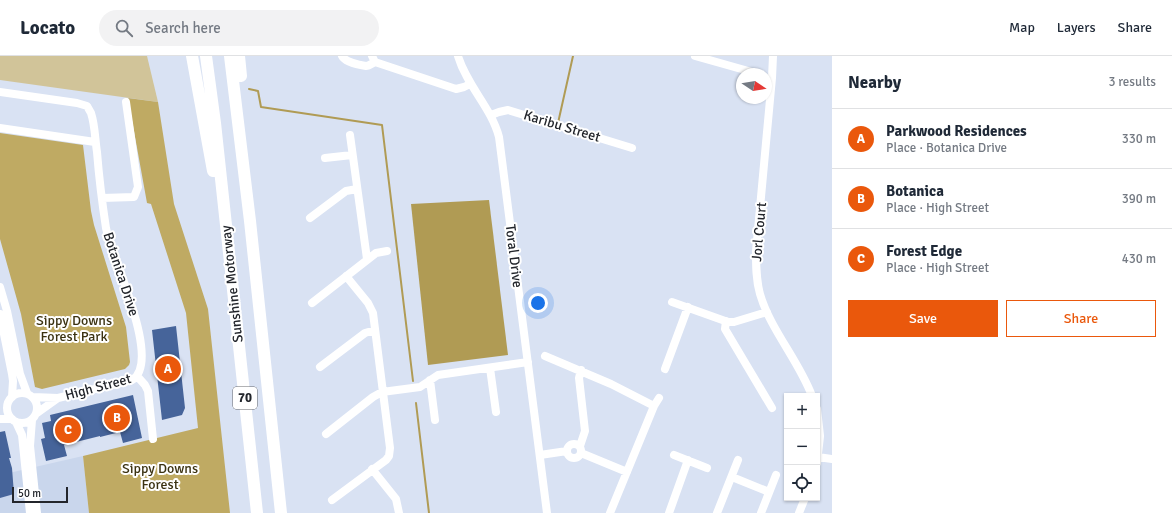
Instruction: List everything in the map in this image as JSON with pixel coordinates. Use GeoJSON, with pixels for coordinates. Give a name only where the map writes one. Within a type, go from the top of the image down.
{"type":"FeatureCollection","features":[{"type":"Feature","properties":{"kind":"highway"},"geometry":{"type":"LineString","coordinates":[[192,56],[232,283]]}},
{"type":"Feature","properties":{"kind":"highway","name":"Sunshine Motorway"},"geometry":{"type":"LineString","coordinates":[[206,56],[257,513]]}},
{"type":"Feature","properties":{"kind":"highway","name":"Sunshine Motorway"},"geometry":{"type":"LineString","coordinates":[[230,56],[250,221],[282,513]]}},
{"type":"Feature","properties":{"kind":"highway"},"geometry":{"type":"LineString","coordinates":[[239,56],[250,221]]}},
{"type":"Feature","properties":{"kind":"street"},"geometry":{"type":"LineString","coordinates":[[342,56],[343,59],[367,66],[374,59],[456,89],[470,84]]}},
{"type":"Feature","properties":{"kind":"street","name":"Toral Drive"},"geometry":{"type":"LineString","coordinates":[[458,56],[470,84],[491,115],[500,143],[547,513]]}},
{"type":"Feature","properties":{"kind":"street"},"geometry":{"type":"LineString","coordinates":[[695,56],[738,68]]}},
{"type":"Feature","properties":{"kind":"street","name":"Jorl Court"},"geometry":{"type":"LineString","coordinates":[[771,68],[773,56]]}},
{"type":"Feature","properties":{"kind":"street","name":"Botanica Drive"},"geometry":{"type":"LineString","coordinates":[[0,92],[77,103],[86,106],[92,118],[107,230],[138,325],[142,360],[141,369],[137,376]]}},
{"type":"Feature","properties":{"kind":"street"},"geometry":{"type":"LineString","coordinates":[[102,198],[134,196],[137,191],[138,187],[126,102]]}},
{"type":"Feature","properties":{"kind":"street","name":"Jorl Court"},"geometry":{"type":"LineString","coordinates":[[767,104],[756,251],[756,273],[760,294],[767,312],[807,383],[811,393]]}},
{"type":"Feature","properties":{"kind":"street","name":"Karibu Street"},"geometry":{"type":"LineString","coordinates":[[491,115],[508,110],[632,148]]}},
{"type":"Feature","properties":{"kind":"street"},"geometry":{"type":"LineString","coordinates":[[0,128],[95,142]]}},
{"type":"Feature","properties":{"kind":"street"},"geometry":{"type":"LineString","coordinates":[[350,135],[367,259]]}},
{"type":"Feature","properties":{"kind":"street"},"geometry":{"type":"LineString","coordinates":[[325,158],[352,155]]}},
{"type":"Feature","properties":{"kind":"street"},"geometry":{"type":"LineString","coordinates":[[310,218],[346,191],[357,189]]}},
{"type":"Feature","properties":{"kind":"street"},"geometry":{"type":"LineString","coordinates":[[312,303],[367,259],[376,253],[387,251]]}},
{"type":"Feature","properties":{"kind":"street"},"geometry":{"type":"LineString","coordinates":[[332,500],[386,460],[390,452],[371,308],[346,276]]}},
{"type":"Feature","properties":{"kind":"street"},"geometry":{"type":"LineString","coordinates":[[0,287],[7,311],[20,374],[30,395],[38,404],[37,413],[32,420],[30,446],[37,513]]}},
{"type":"Feature","properties":{"kind":"street"},"geometry":{"type":"LineString","coordinates":[[672,302],[726,322],[734,322],[767,312]]}},
{"type":"Feature","properties":{"kind":"street"},"geometry":{"type":"LineString","coordinates":[[665,369],[688,307]]}},
{"type":"Feature","properties":{"kind":"street"},"geometry":{"type":"LineString","coordinates":[[0,314],[12,374],[8,412],[22,435],[30,513]]}},
{"type":"Feature","properties":{"kind":"street"},"geometry":{"type":"LineString","coordinates":[[726,322],[726,330],[772,408]]}},
{"type":"Feature","properties":{"kind":"street"},"geometry":{"type":"LineString","coordinates":[[320,367],[365,333],[375,330]]}},
{"type":"Feature","properties":{"kind":"street"},"geometry":{"type":"LineString","coordinates":[[545,356],[581,370],[654,406]]}},
{"type":"Feature","properties":{"kind":"street"},"geometry":{"type":"LineString","coordinates":[[326,434],[373,397],[382,392],[420,387],[438,376],[528,362]]}},
{"type":"Feature","properties":{"kind":"street"},"geometry":{"type":"LineString","coordinates":[[490,368],[496,412]]}},
{"type":"Feature","properties":{"kind":"street"},"geometry":{"type":"LineString","coordinates":[[540,455],[567,451],[569,456],[573,458],[578,457],[585,430],[579,378],[581,370]]}},
{"type":"Feature","properties":{"kind":"street"},"geometry":{"type":"LineString","coordinates":[[137,376],[148,391],[153,438]]}},
{"type":"Feature","properties":{"kind":"street","name":"High Street"},"geometry":{"type":"LineString","coordinates":[[30,395],[58,398],[129,381],[137,376]]}},
{"type":"Feature","properties":{"kind":"street"},"geometry":{"type":"LineString","coordinates":[[430,380],[435,420]]}},
{"type":"Feature","properties":{"kind":"street"},"geometry":{"type":"LineString","coordinates":[[0,410],[19,393],[30,395]]}},
{"type":"Feature","properties":{"kind":"street","name":"High Street"},"geometry":{"type":"LineString","coordinates":[[37,413],[58,398]]}},
{"type":"Feature","properties":{"kind":"street"},"geometry":{"type":"LineString","coordinates":[[610,513],[654,406],[659,398]]}},
{"type":"Feature","properties":{"kind":"street"},"geometry":{"type":"LineString","coordinates":[[0,419],[24,423],[32,420]]}},
{"type":"Feature","properties":{"kind":"street"},"geometry":{"type":"LineString","coordinates":[[580,450],[627,472]]}},
{"type":"Feature","properties":{"kind":"street"},"geometry":{"type":"LineString","coordinates":[[674,455],[707,468]]}},
{"type":"Feature","properties":{"kind":"street"},"geometry":{"type":"LineString","coordinates":[[820,460],[832,459]]}},
{"type":"Feature","properties":{"kind":"street"},"geometry":{"type":"LineString","coordinates":[[669,513],[688,460]]}},
{"type":"Feature","properties":{"kind":"street"},"geometry":{"type":"LineString","coordinates":[[717,513],[738,460]]}},
{"type":"Feature","properties":{"kind":"street"},"geometry":{"type":"LineString","coordinates":[[372,470],[396,499],[399,513]]}},
{"type":"Feature","properties":{"kind":"street"},"geometry":{"type":"LineString","coordinates":[[760,513],[776,475]]}},
{"type":"Feature","properties":{"kind":"street"},"geometry":{"type":"LineString","coordinates":[[732,477],[769,492]]}},
{"type":"Feature","properties":{"kind":"street"},"geometry":{"type":"LineString","coordinates":[[799,513],[804,501]]}},
{"type":"Feature","properties":{"kind":"shaded area"},"geometry":{"type":"Polygon","coordinates":[[[0,56],[147,56],[158,102],[0,80],[0,56]]]}},
{"type":"Feature","properties":{"kind":"shaded area"},"geometry":{"type":"Polygon","coordinates":[[[489,200],[508,355],[428,365],[411,204],[489,200]]]}},
{"type":"Feature","properties":{"kind":"shaded area"},"geometry":{"type":"Polygon","coordinates":[[[83,456],[89,513],[0,513],[0,475],[83,456]]]}},
{"type":"Feature","properties":{"kind":"green space","name":"Sippy Downs Forest"},"geometry":{"type":"Polygon","coordinates":[[[128,98],[158,102],[174,204],[208,309],[230,513],[89,513],[83,456],[198,428],[186,313],[151,204],[147,203],[128,98]]]}},
{"type":"Feature","properties":{"kind":"green space","name":"Sippy Downs Forest Park"},"geometry":{"type":"Polygon","coordinates":[[[0,133],[83,145],[94,225],[126,327],[130,362],[125,369],[42,389],[35,387],[21,314],[0,239],[0,133]]]}},
{"type":"Feature","properties":{"kind":"building"},"geometry":{"type":"Polygon","coordinates":[[[176,326],[185,408],[182,415],[162,420],[152,330],[176,326]]]}},
{"type":"Feature","properties":{"kind":"building"},"geometry":{"type":"Polygon","coordinates":[[[133,395],[142,438],[123,443],[120,432],[100,436],[64,445],[67,456],[46,461],[41,439],[45,438],[42,423],[51,421],[50,415],[133,395]]]}},
{"type":"Feature","properties":{"kind":"building"},"geometry":{"type":"Polygon","coordinates":[[[5,431],[11,458],[9,458],[12,468],[14,494],[0,498],[0,432],[5,431]]]}},
{"type":"Feature","properties":{"kind":"waterway"},"geometry":{"type":"LineString","coordinates":[[558,123],[573,56]]}},
{"type":"Feature","properties":{"kind":"waterway"},"geometry":{"type":"LineString","coordinates":[[249,89],[258,91],[261,107],[382,125],[413,381]]}},
{"type":"Feature","properties":{"kind":"waterway"},"geometry":{"type":"LineString","coordinates":[[416,403],[429,513]]}},
{"type":"Feature","properties":{"kind":"place","name":"Parkwood Residences"},"geometry":{"type":"Point","coordinates":[168,369]}},
{"type":"Feature","properties":{"kind":"place","name":"Botanica"},"geometry":{"type":"Point","coordinates":[117,418]}},
{"type":"Feature","properties":{"kind":"place","name":"Forest Edge"},"geometry":{"type":"Point","coordinates":[68,430]}}]}
